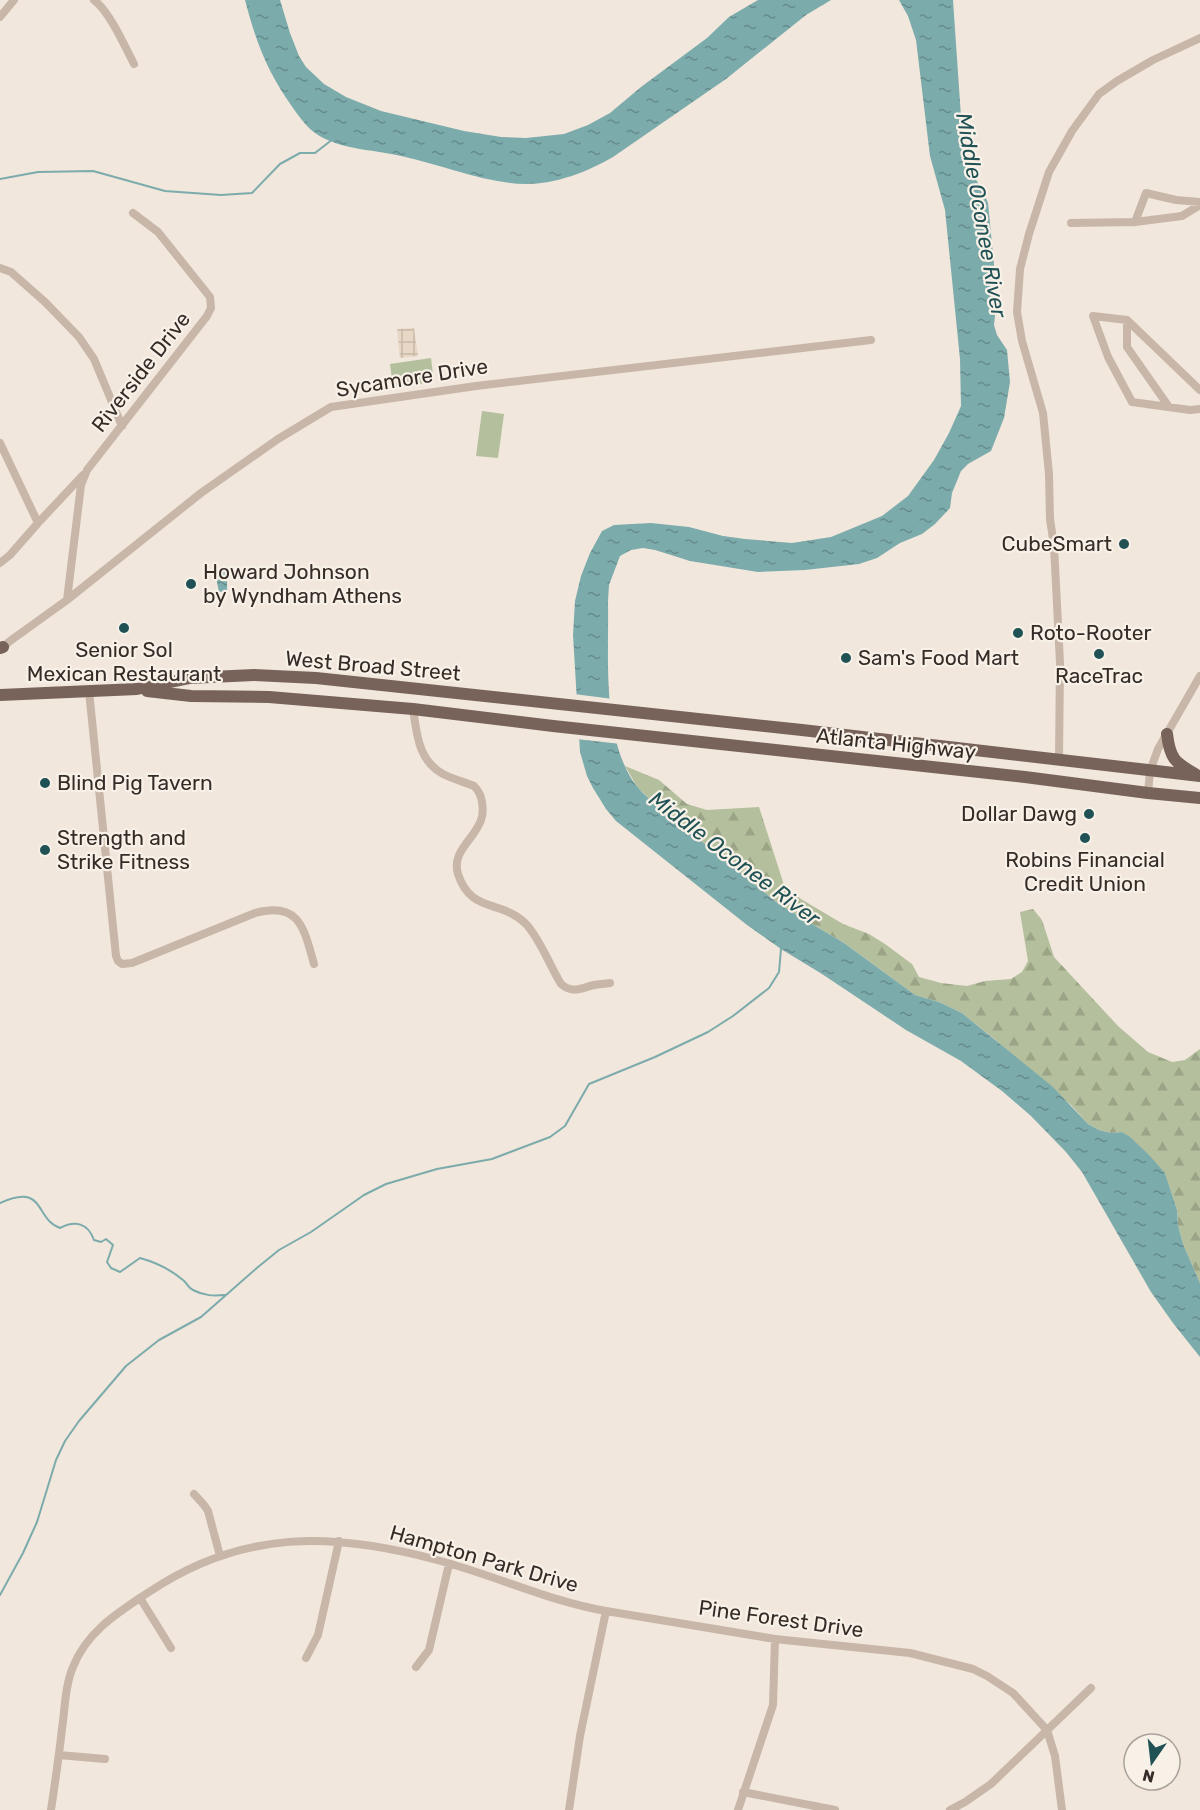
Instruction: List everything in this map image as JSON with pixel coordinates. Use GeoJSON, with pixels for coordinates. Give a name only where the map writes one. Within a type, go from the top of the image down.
{"type":"FeatureCollection","features":[{"type":"Feature","properties":{"kind":"main road","name":"West Broad Street"},"geometry":{"type":"LineString","coordinates":[[0,695],[137,689],[190,678],[254,675],[335,680],[607,709]]}},
{"type":"Feature","properties":{"kind":"main road"},"geometry":{"type":"LineString","coordinates":[[334,701],[335,680]]}},
{"type":"Feature","properties":{"kind":"main road","name":"West Broad Street"},"geometry":{"type":"LineString","coordinates":[[137,689],[191,696],[269,696],[334,701],[588,730]]}},
{"type":"Feature","properties":{"kind":"main road","name":"Atlanta Highway"},"geometry":{"type":"LineString","coordinates":[[607,709],[1199,776]]}},
{"type":"Feature","properties":{"kind":"main road","name":"Atlanta Highway"},"geometry":{"type":"LineString","coordinates":[[588,730],[1200,798]]}},
{"type":"Feature","properties":{"kind":"main road"},"geometry":{"type":"LineString","coordinates":[[1167,734],[1169,749],[1175,762],[1199,776]]}},
{"type":"Feature","properties":{"kind":"street"},"geometry":{"type":"LineString","coordinates":[[0,17],[14,0]]}},
{"type":"Feature","properties":{"kind":"street"},"geometry":{"type":"LineString","coordinates":[[94,0],[115,29],[134,64]]}},
{"type":"Feature","properties":{"kind":"street"},"geometry":{"type":"LineString","coordinates":[[1059,760],[1060,663],[1049,474],[1043,413],[1022,340],[1017,312],[1020,269],[1049,172],[1072,131],[1100,94],[1153,60],[1200,38]]}},
{"type":"Feature","properties":{"kind":"street"},"geometry":{"type":"LineString","coordinates":[[1135,222],[1146,194],[1200,204]]}},
{"type":"Feature","properties":{"kind":"street"},"geometry":{"type":"LineString","coordinates":[[1071,223],[1135,222],[1182,216],[1200,204]]}},
{"type":"Feature","properties":{"kind":"street","name":"Riverside Drive"},"geometry":{"type":"LineString","coordinates":[[0,562],[10,555],[87,470],[212,308],[210,297],[158,232],[133,213]]}},
{"type":"Feature","properties":{"kind":"street"},"geometry":{"type":"LineString","coordinates":[[0,267],[11,272],[28,287],[79,337],[94,359],[122,426]]}},
{"type":"Feature","properties":{"kind":"street"},"geometry":{"type":"LineString","coordinates":[[1200,390],[1127,320],[1093,316],[1108,357],[1132,402],[1190,410],[1200,409]]}},
{"type":"Feature","properties":{"kind":"street"},"geometry":{"type":"LineString","coordinates":[[1127,320],[1127,347],[1169,407]]}},
{"type":"Feature","properties":{"kind":"street","name":"Sycamore Drive"},"geometry":{"type":"LineString","coordinates":[[1,648],[68,600],[201,493],[278,439],[331,407],[476,386],[871,340]]}},
{"type":"Feature","properties":{"kind":"street"},"geometry":{"type":"LineString","coordinates":[[0,443],[38,523]]}},
{"type":"Feature","properties":{"kind":"street","name":"Riverside Drive"},"geometry":{"type":"LineString","coordinates":[[68,600],[81,485],[87,470]]}},
{"type":"Feature","properties":{"kind":"street"},"geometry":{"type":"LineString","coordinates":[[1148,793],[1150,771],[1158,750],[1200,676]]}},
{"type":"Feature","properties":{"kind":"street"},"geometry":{"type":"LineString","coordinates":[[89,691],[118,961],[122,964],[132,963],[255,913],[272,909],[290,912],[296,917],[306,934],[314,964]]}},
{"type":"Feature","properties":{"kind":"street"},"geometry":{"type":"LineString","coordinates":[[413,709],[418,741],[430,765],[444,774],[474,786],[482,798],[481,821],[458,858],[458,873],[465,889],[473,898],[505,910],[526,925],[561,984],[567,989],[576,991],[610,983]]}},
{"type":"Feature","properties":{"kind":"street"},"geometry":{"type":"LineString","coordinates":[[194,1494],[208,1511],[220,1556]]}},
{"type":"Feature","properties":{"kind":"street","name":"Hampton Park Drive"},"geometry":{"type":"LineString","coordinates":[[51,1810],[69,1678],[77,1658],[90,1638],[101,1626],[171,1577],[220,1556],[276,1543],[305,1540],[364,1544],[449,1564],[568,1604],[606,1611]]}},
{"type":"Feature","properties":{"kind":"street"},"geometry":{"type":"LineString","coordinates":[[306,1658],[318,1635],[339,1541]]}},
{"type":"Feature","properties":{"kind":"street"},"geometry":{"type":"LineString","coordinates":[[416,1667],[429,1650],[449,1564]]}},
{"type":"Feature","properties":{"kind":"street"},"geometry":{"type":"LineString","coordinates":[[140,1598],[171,1648]]}},
{"type":"Feature","properties":{"kind":"street"},"geometry":{"type":"LineString","coordinates":[[569,1810],[580,1736],[606,1611]]}},
{"type":"Feature","properties":{"kind":"street","name":"Pine Forest Drive"},"geometry":{"type":"LineString","coordinates":[[606,1611],[776,1639],[910,1653],[966,1667],[987,1676],[1013,1694],[1047,1730],[1054,1756],[1062,1810]]}},
{"type":"Feature","properties":{"kind":"street"},"geometry":{"type":"LineString","coordinates":[[738,1810],[773,1705],[776,1639]]}},
{"type":"Feature","properties":{"kind":"street"},"geometry":{"type":"LineString","coordinates":[[950,1810],[991,1784],[1091,1688]]}},
{"type":"Feature","properties":{"kind":"street"},"geometry":{"type":"LineString","coordinates":[[59,1755],[105,1759]]}},
{"type":"Feature","properties":{"kind":"street"},"geometry":{"type":"LineString","coordinates":[[743,1792],[836,1810]]}},
{"type":"Feature","properties":{"kind":"green space"},"geometry":{"type":"Polygon","coordinates":[[[431,358],[434,382],[393,387],[390,364],[431,358]]]}},
{"type":"Feature","properties":{"kind":"green space"},"geometry":{"type":"Polygon","coordinates":[[[482,411],[504,414],[498,458],[476,456],[482,411]]]}},
{"type":"Feature","properties":{"kind":"green space"},"geometry":{"type":"Polygon","coordinates":[[[625,766],[659,780],[687,804],[707,810],[759,807],[784,885],[801,899],[843,924],[869,934],[885,944],[912,964],[919,977],[941,983],[967,986],[985,981],[1011,979],[1022,972],[1028,961],[1020,912],[1033,909],[1042,920],[1054,957],[1118,1026],[1148,1052],[1172,1062],[1185,1060],[1200,1049],[1200,1283],[1183,1244],[1177,1210],[1165,1173],[1122,1132],[1111,1133],[1088,1124],[1071,1105],[962,1013],[939,1002],[915,995],[844,943],[780,905],[653,802],[638,788],[625,766]]]}},
{"type":"Feature","properties":{"kind":"shaded area"},"geometry":{"type":"Polygon","coordinates":[[[414,328],[418,356],[400,358],[397,329],[414,328]]]}},
{"type":"Feature","properties":{"kind":"water"},"geometry":{"type":"Polygon","coordinates":[[[245,0],[280,0],[290,33],[306,67],[324,84],[346,97],[381,111],[464,131],[501,137],[526,138],[564,134],[610,113],[707,38],[729,17],[758,0],[831,0],[806,15],[726,79],[613,157],[571,176],[549,182],[526,184],[479,177],[401,156],[354,148],[320,136],[301,119],[276,82],[253,30],[245,0]]]}},
{"type":"Feature","properties":{"kind":"water","name":"Middle Oconee River"},"geometry":{"type":"Polygon","coordinates":[[[899,0],[953,0],[963,146],[970,170],[988,203],[997,296],[994,325],[997,335],[1007,350],[1010,382],[1004,418],[991,451],[968,464],[961,471],[952,493],[950,508],[922,534],[900,543],[877,558],[859,564],[758,572],[690,561],[643,548],[631,550],[620,556],[609,585],[608,601],[609,692],[615,738],[631,778],[641,791],[780,905],[844,943],[915,995],[939,1002],[962,1013],[1053,1087],[1088,1124],[1111,1133],[1122,1132],[1148,1154],[1165,1173],[1177,1210],[1183,1244],[1200,1283],[1200,1357],[1151,1292],[1082,1172],[1031,1116],[961,1061],[906,1030],[747,925],[616,821],[593,788],[580,752],[573,635],[575,601],[581,576],[602,531],[614,525],[651,523],[689,527],[723,536],[792,543],[831,537],[882,516],[908,496],[934,460],[961,406],[960,359],[945,210],[930,156],[916,40],[908,16],[899,0]]]}},
{"type":"Feature","properties":{"kind":"water"},"geometry":{"type":"Polygon","coordinates":[[[227,571],[227,591],[219,592],[215,573],[227,571]]]}},
{"type":"Feature","properties":{"kind":"pier"},"geometry":{"type":"Polygon","coordinates":[[[574,694],[613,699],[621,744],[576,739],[574,694]]]}},
{"type":"Feature","properties":{"kind":"waterway"},"geometry":{"type":"LineString","coordinates":[[0,179],[38,172],[93,171],[165,191],[221,195],[252,193],[280,164],[300,153],[315,153],[333,139]]}},
{"type":"Feature","properties":{"kind":"waterway"},"geometry":{"type":"LineString","coordinates":[[0,1595],[37,1522],[56,1460],[65,1441],[126,1366],[159,1340],[201,1317],[279,1250],[311,1232],[364,1195],[386,1184],[437,1169],[492,1159],[550,1137],[565,1126],[589,1084],[708,1032],[769,988],[779,972],[781,949],[783,948]]}},
{"type":"Feature","properties":{"kind":"waterway"},"geometry":{"type":"LineString","coordinates":[[0,1203],[15,1198],[32,1199],[46,1217],[60,1228],[76,1224],[85,1227],[94,1240],[101,1242],[106,1239],[113,1245],[107,1262],[111,1268],[120,1272],[140,1258],[168,1270],[197,1292],[225,1295]]}},
{"type":"Feature","properties":{"kind":"place","name":"CubeSmart"},"geometry":{"type":"Point","coordinates":[1124,544]}},
{"type":"Feature","properties":{"kind":"place","name":"Howard Johnson by Wyndham Athens"},"geometry":{"type":"Point","coordinates":[191,584]}},
{"type":"Feature","properties":{"kind":"place","name":"Senior Sol Mexican Restaurant"},"geometry":{"type":"Point","coordinates":[124,628]}},
{"type":"Feature","properties":{"kind":"place","name":"Roto-Rooter"},"geometry":{"type":"Point","coordinates":[1018,633]}},
{"type":"Feature","properties":{"kind":"place","name":"RaceTrac"},"geometry":{"type":"Point","coordinates":[1099,654]}},
{"type":"Feature","properties":{"kind":"place","name":"Sam's Food Mart"},"geometry":{"type":"Point","coordinates":[846,658]}},
{"type":"Feature","properties":{"kind":"place","name":"Blind Pig Tavern"},"geometry":{"type":"Point","coordinates":[45,783]}},
{"type":"Feature","properties":{"kind":"place","name":"Dollar Dawg"},"geometry":{"type":"Point","coordinates":[1089,814]}},
{"type":"Feature","properties":{"kind":"place","name":"Robins Financial Credit Union"},"geometry":{"type":"Point","coordinates":[1085,838]}},
{"type":"Feature","properties":{"kind":"place","name":"Strength and Strike Fitness"},"geometry":{"type":"Point","coordinates":[45,850]}}]}
